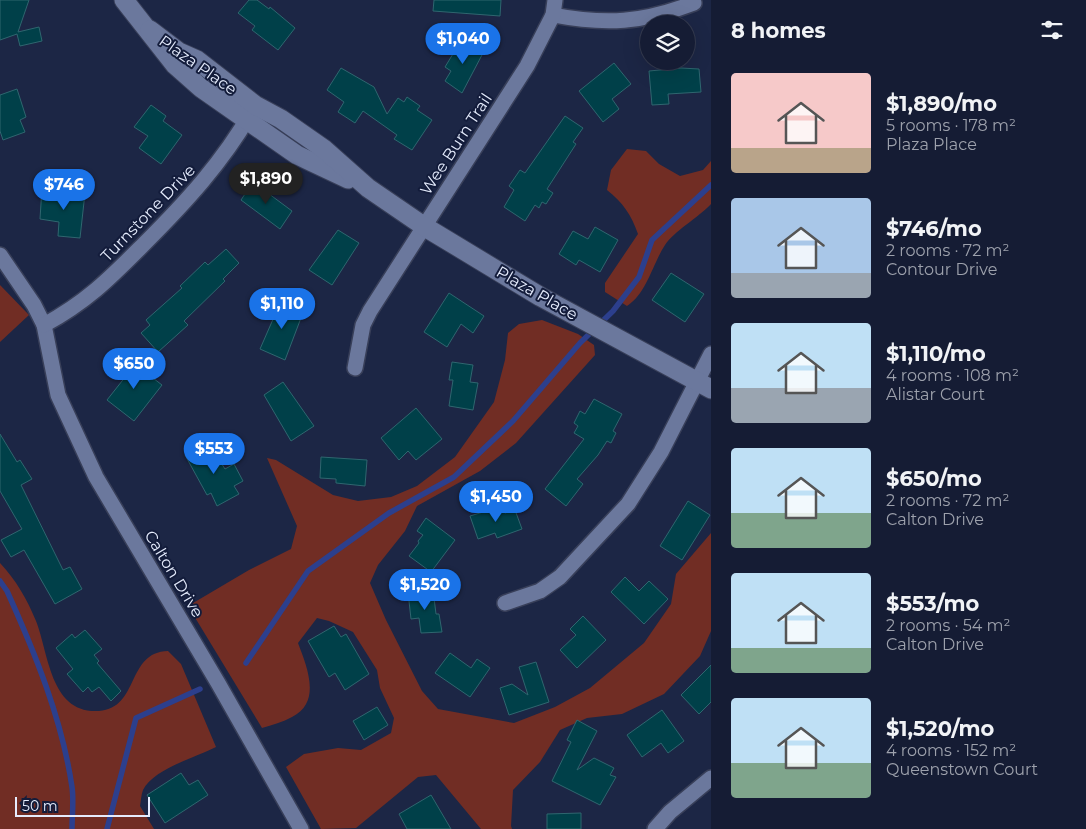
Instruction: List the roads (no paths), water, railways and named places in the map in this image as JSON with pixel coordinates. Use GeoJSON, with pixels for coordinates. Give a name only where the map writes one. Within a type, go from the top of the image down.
{"type":"FeatureCollection","features":[{"type":"Feature","properties":{"kind":"street","name":"Plaza Place"},"geometry":{"type":"LineString","coordinates":[[124,0],[150,30],[175,65],[201,88],[250,113],[297,154],[368,188],[425,227],[541,297],[704,386]]}},
{"type":"Feature","properties":{"kind":"street"},"geometry":{"type":"LineString","coordinates":[[554,8],[588,22],[618,22],[654,16],[694,3]]}},
{"type":"Feature","properties":{"kind":"street","name":"Wee Burn Trail"},"geometry":{"type":"LineString","coordinates":[[354,368],[364,325],[370,311],[527,66],[554,8]]}},
{"type":"Feature","properties":{"kind":"street","name":"Turnstone Drive"},"geometry":{"type":"LineString","coordinates":[[44,325],[73,309],[96,292],[172,216],[212,171],[250,113]]}},
{"type":"Feature","properties":{"kind":"street","name":"Calton Drive"},"geometry":{"type":"LineString","coordinates":[[0,255],[34,305],[44,325],[58,395],[85,456],[301,829]]}},
{"type":"Feature","properties":{"kind":"street"},"geometry":{"type":"LineString","coordinates":[[505,604],[540,591],[560,577],[609,525],[645,479],[704,386],[711,354]]}},
{"type":"Feature","properties":{"kind":"street"},"geometry":{"type":"LineString","coordinates":[[656,829],[670,812],[711,778]]}},
{"type":"Feature","properties":{"kind":"waterway"},"geometry":{"type":"LineString","coordinates":[[246,663],[308,571],[389,513],[454,477],[513,421],[580,343],[613,311],[639,277],[652,240],[711,185]]}},
{"type":"Feature","properties":{"kind":"waterway"},"geometry":{"type":"LineString","coordinates":[[0,581],[7,591],[28,638],[62,736],[72,787],[72,829]]}},
{"type":"Feature","properties":{"kind":"waterway"},"geometry":{"type":"LineString","coordinates":[[107,829],[136,718],[200,689]]}}]}
